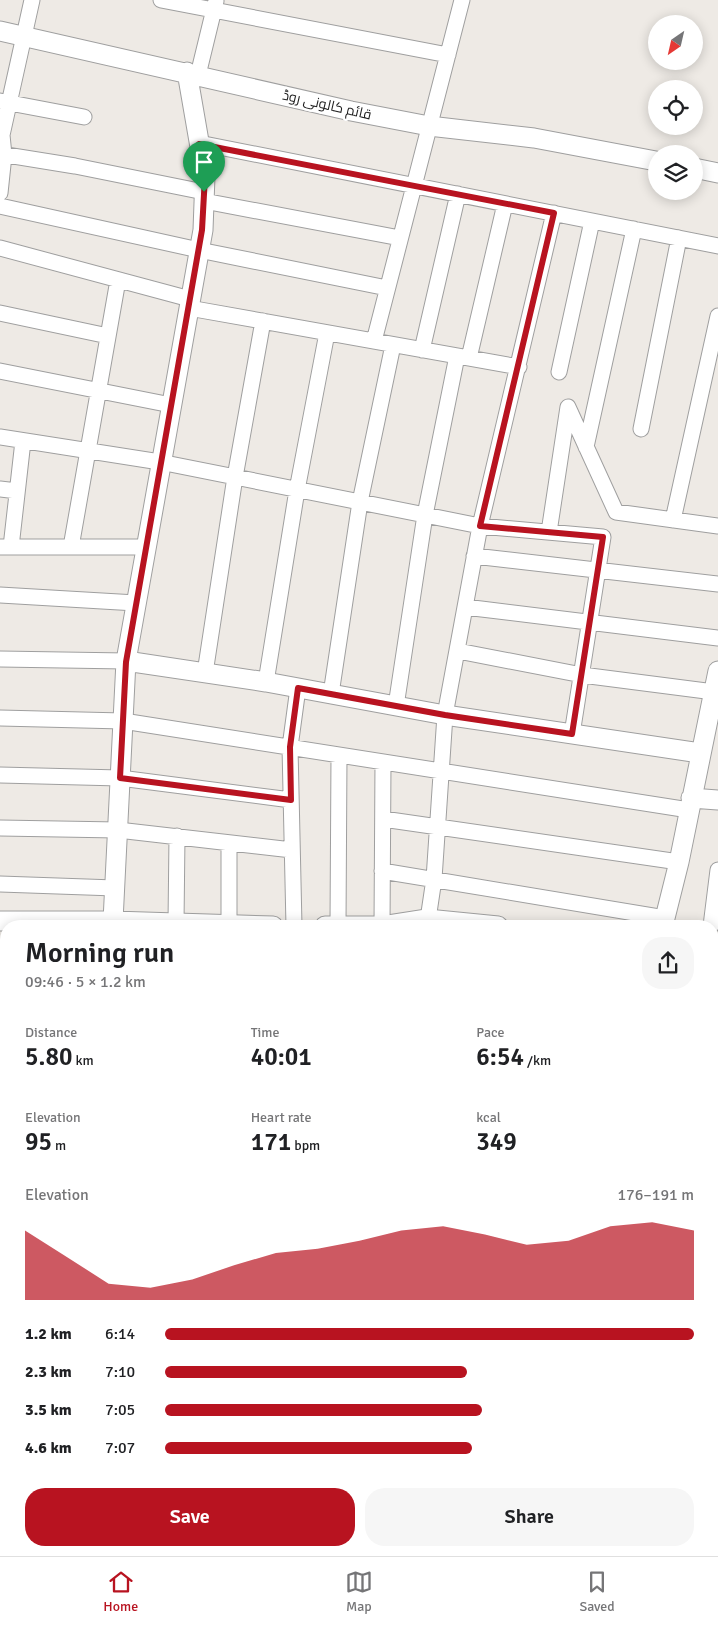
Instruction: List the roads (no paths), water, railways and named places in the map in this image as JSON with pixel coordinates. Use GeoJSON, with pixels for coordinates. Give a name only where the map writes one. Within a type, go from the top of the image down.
{"type":"FeatureCollection","features":[{"type":"Feature","properties":{"kind":"street"},"geometry":{"type":"LineString","coordinates":[[0,193],[4,102],[32,0]]}},
{"type":"Feature","properties":{"kind":"street"},"geometry":{"type":"LineString","coordinates":[[161,0],[215,5],[448,55]]}},
{"type":"Feature","properties":{"kind":"street"},"geometry":{"type":"LineString","coordinates":[[374,341],[448,55],[456,1]]}},
{"type":"Feature","properties":{"kind":"street"},"geometry":{"type":"LineString","coordinates":[[113,920],[126,662],[199,250],[205,176],[199,144],[192,74],[215,5]]}},
{"type":"Feature","properties":{"kind":"street","name":"قائم کالونی روڈ"},"geometry":{"type":"LineString","coordinates":[[0,31],[351,111],[429,126],[534,138],[648,159]]}},
{"type":"Feature","properties":{"kind":"street"},"geometry":{"type":"LineString","coordinates":[[4,102],[84,117]]}},
{"type":"Feature","properties":{"kind":"street"},"geometry":{"type":"LineString","coordinates":[[199,144],[718,246]]}},
{"type":"Feature","properties":{"kind":"street"},"geometry":{"type":"LineString","coordinates":[[2,154],[75,166],[204,197],[400,238]]}},
{"type":"Feature","properties":{"kind":"street"},"geometry":{"type":"LineString","coordinates":[[703,170],[718,173]]}},
{"type":"Feature","properties":{"kind":"street"},"geometry":{"type":"LineString","coordinates":[[422,350],[458,194]]}},
{"type":"Feature","properties":{"kind":"street"},"geometry":{"type":"LineString","coordinates":[[396,706],[425,515],[463,357],[505,204]]}},
{"type":"Feature","properties":{"kind":"street"},"geometry":{"type":"LineString","coordinates":[[0,206],[199,250],[387,288]]}},
{"type":"Feature","properties":{"kind":"street"},"geometry":{"type":"LineString","coordinates":[[427,920],[434,879],[445,715],[480,526],[554,213]]}},
{"type":"Feature","properties":{"kind":"street"},"geometry":{"type":"LineString","coordinates":[[559,372],[592,221]]}},
{"type":"Feature","properties":{"kind":"street"},"geometry":{"type":"LineString","coordinates":[[586,446],[634,229]]}},
{"type":"Feature","properties":{"kind":"street"},"geometry":{"type":"LineString","coordinates":[[641,429],[679,238]]}},
{"type":"Feature","properties":{"kind":"street"},"geometry":{"type":"LineString","coordinates":[[0,248],[118,280],[190,304],[263,321],[519,367]]}},
{"type":"Feature","properties":{"kind":"street"},"geometry":{"type":"LineString","coordinates":[[71,547],[118,280]]}},
{"type":"Feature","properties":{"kind":"street"},"geometry":{"type":"LineString","coordinates":[[0,313],[108,336]]}},
{"type":"Feature","properties":{"kind":"street"},"geometry":{"type":"LineString","coordinates":[[673,520],[718,316]]}},
{"type":"Feature","properties":{"kind":"street"},"geometry":{"type":"LineString","coordinates":[[206,673],[235,477],[263,321]]}},
{"type":"Feature","properties":{"kind":"street"},"geometry":{"type":"LineString","coordinates":[[266,682],[297,490],[327,333]]}},
{"type":"Feature","properties":{"kind":"street"},"geometry":{"type":"LineString","coordinates":[[331,694],[360,502],[393,344]]}},
{"type":"Feature","properties":{"kind":"street"},"geometry":{"type":"LineString","coordinates":[[0,371],[171,405]]}},
{"type":"Feature","properties":{"kind":"street"},"geometry":{"type":"LineString","coordinates":[[549,532],[568,408],[616,512],[718,526]]}},
{"type":"Feature","properties":{"kind":"street"},"geometry":{"type":"LineString","coordinates":[[0,437],[160,462],[480,526],[603,537],[572,734]]}},
{"type":"Feature","properties":{"kind":"street"},"geometry":{"type":"LineString","coordinates":[[23,441],[17,491],[6,547],[146,547]]}},
{"type":"Feature","properties":{"kind":"street"},"geometry":{"type":"LineString","coordinates":[[0,489],[17,491]]}},
{"type":"Feature","properties":{"kind":"street"},"geometry":{"type":"LineString","coordinates":[[474,556],[718,584]]}},
{"type":"Feature","properties":{"kind":"street"},"geometry":{"type":"LineString","coordinates":[[0,595],[136,603]]}},
{"type":"Feature","properties":{"kind":"street"},"geometry":{"type":"LineString","coordinates":[[465,607],[718,638]]}},
{"type":"Feature","properties":{"kind":"street"},"geometry":{"type":"LineString","coordinates":[[458,651],[582,675],[714,692]]}},
{"type":"Feature","properties":{"kind":"street"},"geometry":{"type":"LineString","coordinates":[[0,659],[126,662],[266,682],[445,715],[700,753]]}},
{"type":"Feature","properties":{"kind":"street"},"geometry":{"type":"LineString","coordinates":[[664,920],[718,671]]}},
{"type":"Feature","properties":{"kind":"street"},"geometry":{"type":"LineString","coordinates":[[294,920],[290,747],[298,688]]}},
{"type":"Feature","properties":{"kind":"street"},"geometry":{"type":"LineString","coordinates":[[0,718],[123,721],[441,771],[690,804],[718,800]]}},
{"type":"Feature","properties":{"kind":"street"},"geometry":{"type":"LineString","coordinates":[[338,920],[339,755]]}},
{"type":"Feature","properties":{"kind":"street"},"geometry":{"type":"LineString","coordinates":[[382,920],[383,762]]}},
{"type":"Feature","properties":{"kind":"street"},"geometry":{"type":"LineString","coordinates":[[0,775],[120,778],[291,800]]}},
{"type":"Feature","properties":{"kind":"street"},"geometry":{"type":"LineString","coordinates":[[382,819],[678,862]]}},
{"type":"Feature","properties":{"kind":"street"},"geometry":{"type":"LineString","coordinates":[[0,828],[118,830],[292,850]]}},
{"type":"Feature","properties":{"kind":"street"},"geometry":{"type":"LineString","coordinates":[[176,920],[177,836]]}},
{"type":"Feature","properties":{"kind":"street"},"geometry":{"type":"LineString","coordinates":[[229,842],[229,920]]}},
{"type":"Feature","properties":{"kind":"street"},"geometry":{"type":"LineString","coordinates":[[712,920],[718,870]]}},
{"type":"Feature","properties":{"kind":"street"},"geometry":{"type":"LineString","coordinates":[[382,871],[653,920]]}},
{"type":"Feature","properties":{"kind":"street"},"geometry":{"type":"LineString","coordinates":[[0,884],[115,888]]}}]}
